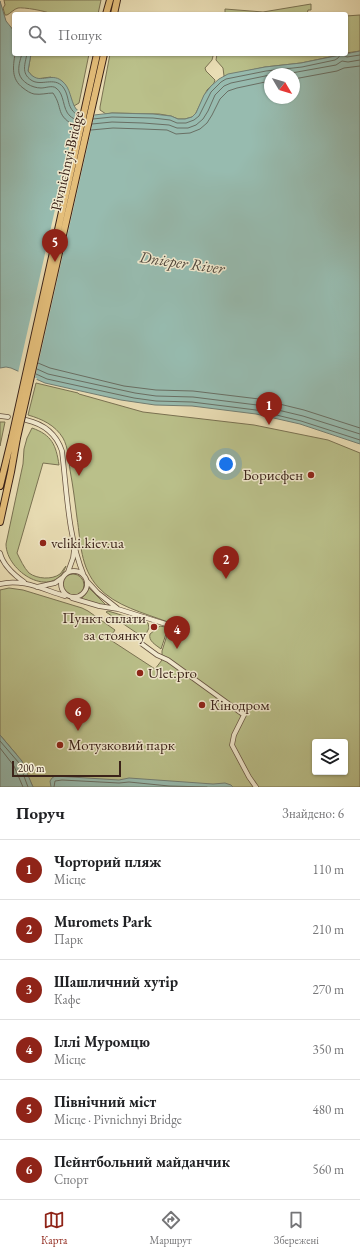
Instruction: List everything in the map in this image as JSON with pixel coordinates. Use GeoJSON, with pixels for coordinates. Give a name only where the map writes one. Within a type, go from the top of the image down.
{"type":"FeatureCollection","features":[{"type":"Feature","properties":{"kind":"main road"},"geometry":{"type":"LineString","coordinates":[[107,12],[110,0]]}},
{"type":"Feature","properties":{"kind":"main road"},"geometry":{"type":"LineString","coordinates":[[114,12],[117,0]]}},
{"type":"Feature","properties":{"kind":"main road","name":"Pivnichnyi Bridge"},"geometry":{"type":"LineString","coordinates":[[15,437],[97,56]]}},
{"type":"Feature","properties":{"kind":"main road","name":"Pivnichnyi Bridge"},"geometry":{"type":"LineString","coordinates":[[15,437],[104,56]]}},
{"type":"Feature","properties":{"kind":"main road"},"geometry":{"type":"LineString","coordinates":[[0,486],[15,437]]}},
{"type":"Feature","properties":{"kind":"main road"},"geometry":{"type":"LineString","coordinates":[[0,522],[11,472],[15,437]]}},
{"type":"Feature","properties":{"kind":"street"},"geometry":{"type":"LineString","coordinates":[[0,416],[8,417]]}},
{"type":"Feature","properties":{"kind":"street"},"geometry":{"type":"LineString","coordinates":[[26,420],[43,426],[50,431],[60,444],[74,546],[78,562],[87,580],[98,592],[118,609]]}},
{"type":"Feature","properties":{"kind":"street"},"geometry":{"type":"LineString","coordinates":[[37,587],[55,582],[68,572],[74,558],[74,546]]}},
{"type":"Feature","properties":{"kind":"street"},"geometry":{"type":"LineString","coordinates":[[0,553],[10,570],[24,582],[99,606],[118,609],[169,624]]}},
{"type":"Feature","properties":{"kind":"street"},"geometry":{"type":"LineString","coordinates":[[68,572],[76,571],[84,576]]}},
{"type":"Feature","properties":{"kind":"street"},"geometry":{"type":"LineString","coordinates":[[62,578],[60,587],[62,591],[70,597],[80,596],[87,586],[87,580]]}},
{"type":"Feature","properties":{"kind":"street"},"geometry":{"type":"LineString","coordinates":[[0,584],[8,582],[24,582]]}},
{"type":"Feature","properties":{"kind":"street"},"geometry":{"type":"LineString","coordinates":[[142,644],[168,660],[244,715],[234,735],[232,745],[256,787]]}},
{"type":"Feature","properties":{"kind":"green space"},"geometry":{"type":"Polygon","coordinates":[[[4,0],[101,0],[98,12],[44,12],[21,8],[5,15],[3,8],[5,5],[4,0]]]}},
{"type":"Feature","properties":{"kind":"green space"},"geometry":{"type":"Polygon","coordinates":[[[311,4],[311,10],[308,10],[308,12],[263,12],[311,4]]]}},
{"type":"Feature","properties":{"kind":"green space"},"geometry":{"type":"Polygon","coordinates":[[[225,9],[263,12],[225,12],[225,9]]]}},
{"type":"Feature","properties":{"kind":"green space"},"geometry":{"type":"Polygon","coordinates":[[[360,15],[360,51],[348,53],[348,16],[360,15]]]}},
{"type":"Feature","properties":{"kind":"green space"},"geometry":{"type":"Polygon","coordinates":[[[31,56],[89,56],[79,103],[74,106],[51,77],[36,79],[28,71],[31,56]]]}},
{"type":"Feature","properties":{"kind":"green space"},"geometry":{"type":"Polygon","coordinates":[[[110,56],[213,56],[212,60],[205,68],[215,80],[214,83],[207,90],[196,113],[192,117],[178,119],[159,114],[106,114],[100,110],[110,56]]]}},
{"type":"Feature","properties":{"kind":"green space"},"geometry":{"type":"Polygon","coordinates":[[[217,56],[334,56],[301,63],[265,67],[224,76],[223,68],[216,60],[217,56]]]}},
{"type":"Feature","properties":{"kind":"green space"},"geometry":{"type":"Polygon","coordinates":[[[36,383],[78,393],[143,412],[254,425],[328,440],[360,453],[360,787],[33,787],[17,755],[0,735],[0,590],[9,588],[23,590],[88,611],[115,630],[109,639],[155,669],[162,660],[162,651],[168,632],[168,622],[121,604],[105,594],[92,579],[84,563],[82,554],[69,458],[65,442],[56,429],[38,418],[28,415],[36,383]]]}},
{"type":"Feature","properties":{"kind":"green space"},"geometry":{"type":"Polygon","coordinates":[[[0,422],[5,422],[0,446],[0,422]]]}},
{"type":"Feature","properties":{"kind":"green space"},"geometry":{"type":"Polygon","coordinates":[[[32,428],[44,434],[52,442],[59,465],[43,463],[17,553],[27,571],[36,577],[49,578],[57,576],[66,566],[60,576],[51,581],[41,582],[31,579],[14,564],[8,554],[6,544],[23,464],[24,449],[32,428]]]}},
{"type":"Feature","properties":{"kind":"green space"},"geometry":{"type":"Polygon","coordinates":[[[73,574],[81,577],[84,585],[81,593],[73,596],[65,593],[62,585],[65,577],[73,574]]]}},
{"type":"Feature","properties":{"kind":"green space"},"geometry":{"type":"Polygon","coordinates":[[[89,588],[105,605],[103,606],[81,599],[89,588]]]}},
{"type":"Feature","properties":{"kind":"green space"},"geometry":{"type":"Polygon","coordinates":[[[108,611],[148,623],[149,628],[146,634],[141,636],[106,612],[108,611]]]}},
{"type":"Feature","properties":{"kind":"green space"},"geometry":{"type":"Polygon","coordinates":[[[160,626],[165,627],[167,631],[161,649],[150,639],[150,634],[160,626]]]}},
{"type":"Feature","properties":{"kind":"water","name":"Dnieper River"},"geometry":{"type":"Polygon","coordinates":[[[0,1],[6,21],[12,28],[12,56],[31,56],[28,71],[32,76],[40,79],[53,77],[58,78],[67,87],[76,109],[83,113],[94,115],[112,113],[153,114],[185,119],[192,117],[196,113],[204,95],[211,86],[228,74],[265,67],[301,63],[335,56],[348,56],[348,53],[360,51],[360,444],[300,424],[256,414],[192,406],[155,405],[121,400],[45,383],[11,368],[0,368],[0,1]]]}},
{"type":"Feature","properties":{"kind":"water"},"geometry":{"type":"Polygon","coordinates":[[[0,735],[22,761],[33,787],[0,787],[0,735]]]}},
{"type":"Feature","properties":{"kind":"water"},"geometry":{"type":"Polygon","coordinates":[[[55,776],[119,780],[129,778],[213,784],[225,783],[233,787],[51,787],[50,781],[55,776]]]}},
{"type":"Feature","properties":{"kind":"pier"},"geometry":{"type":"Polygon","coordinates":[[[78,108],[83,111],[95,113],[35,378],[37,378],[36,381],[18,373],[78,108]]]}},
{"type":"Feature","properties":{"kind":"place","name":"Північний міст"},"geometry":{"type":"Point","coordinates":[55,262]}},
{"type":"Feature","properties":{"kind":"place","name":"Чорторий пляж"},"geometry":{"type":"Point","coordinates":[269,425]}},
{"type":"Feature","properties":{"kind":"place","name":"Борисфен"},"geometry":{"type":"Point","coordinates":[311,475]}},
{"type":"Feature","properties":{"kind":"place","name":"Шашличний хутір"},"geometry":{"type":"Point","coordinates":[79,476]}},
{"type":"Feature","properties":{"kind":"place","name":"veliki.kiev.ua"},"geometry":{"type":"Point","coordinates":[43,543]}},
{"type":"Feature","properties":{"kind":"place","name":"Muromets Park"},"geometry":{"type":"Point","coordinates":[226,579]}},
{"type":"Feature","properties":{"kind":"place","name":"Пункт сплати за стоянку"},"geometry":{"type":"Point","coordinates":[154,627]}},
{"type":"Feature","properties":{"kind":"place","name":"Іллі Муромцю"},"geometry":{"type":"Point","coordinates":[177,649]}},
{"type":"Feature","properties":{"kind":"place","name":"Ulet.pro"},"geometry":{"type":"Point","coordinates":[140,673]}},
{"type":"Feature","properties":{"kind":"place","name":"Кінодром"},"geometry":{"type":"Point","coordinates":[202,705]}},
{"type":"Feature","properties":{"kind":"place","name":"Пейнтбольний майданчик"},"geometry":{"type":"Point","coordinates":[78,731]}},
{"type":"Feature","properties":{"kind":"place","name":"Мотузковий парк"},"geometry":{"type":"Point","coordinates":[60,745]}}]}
